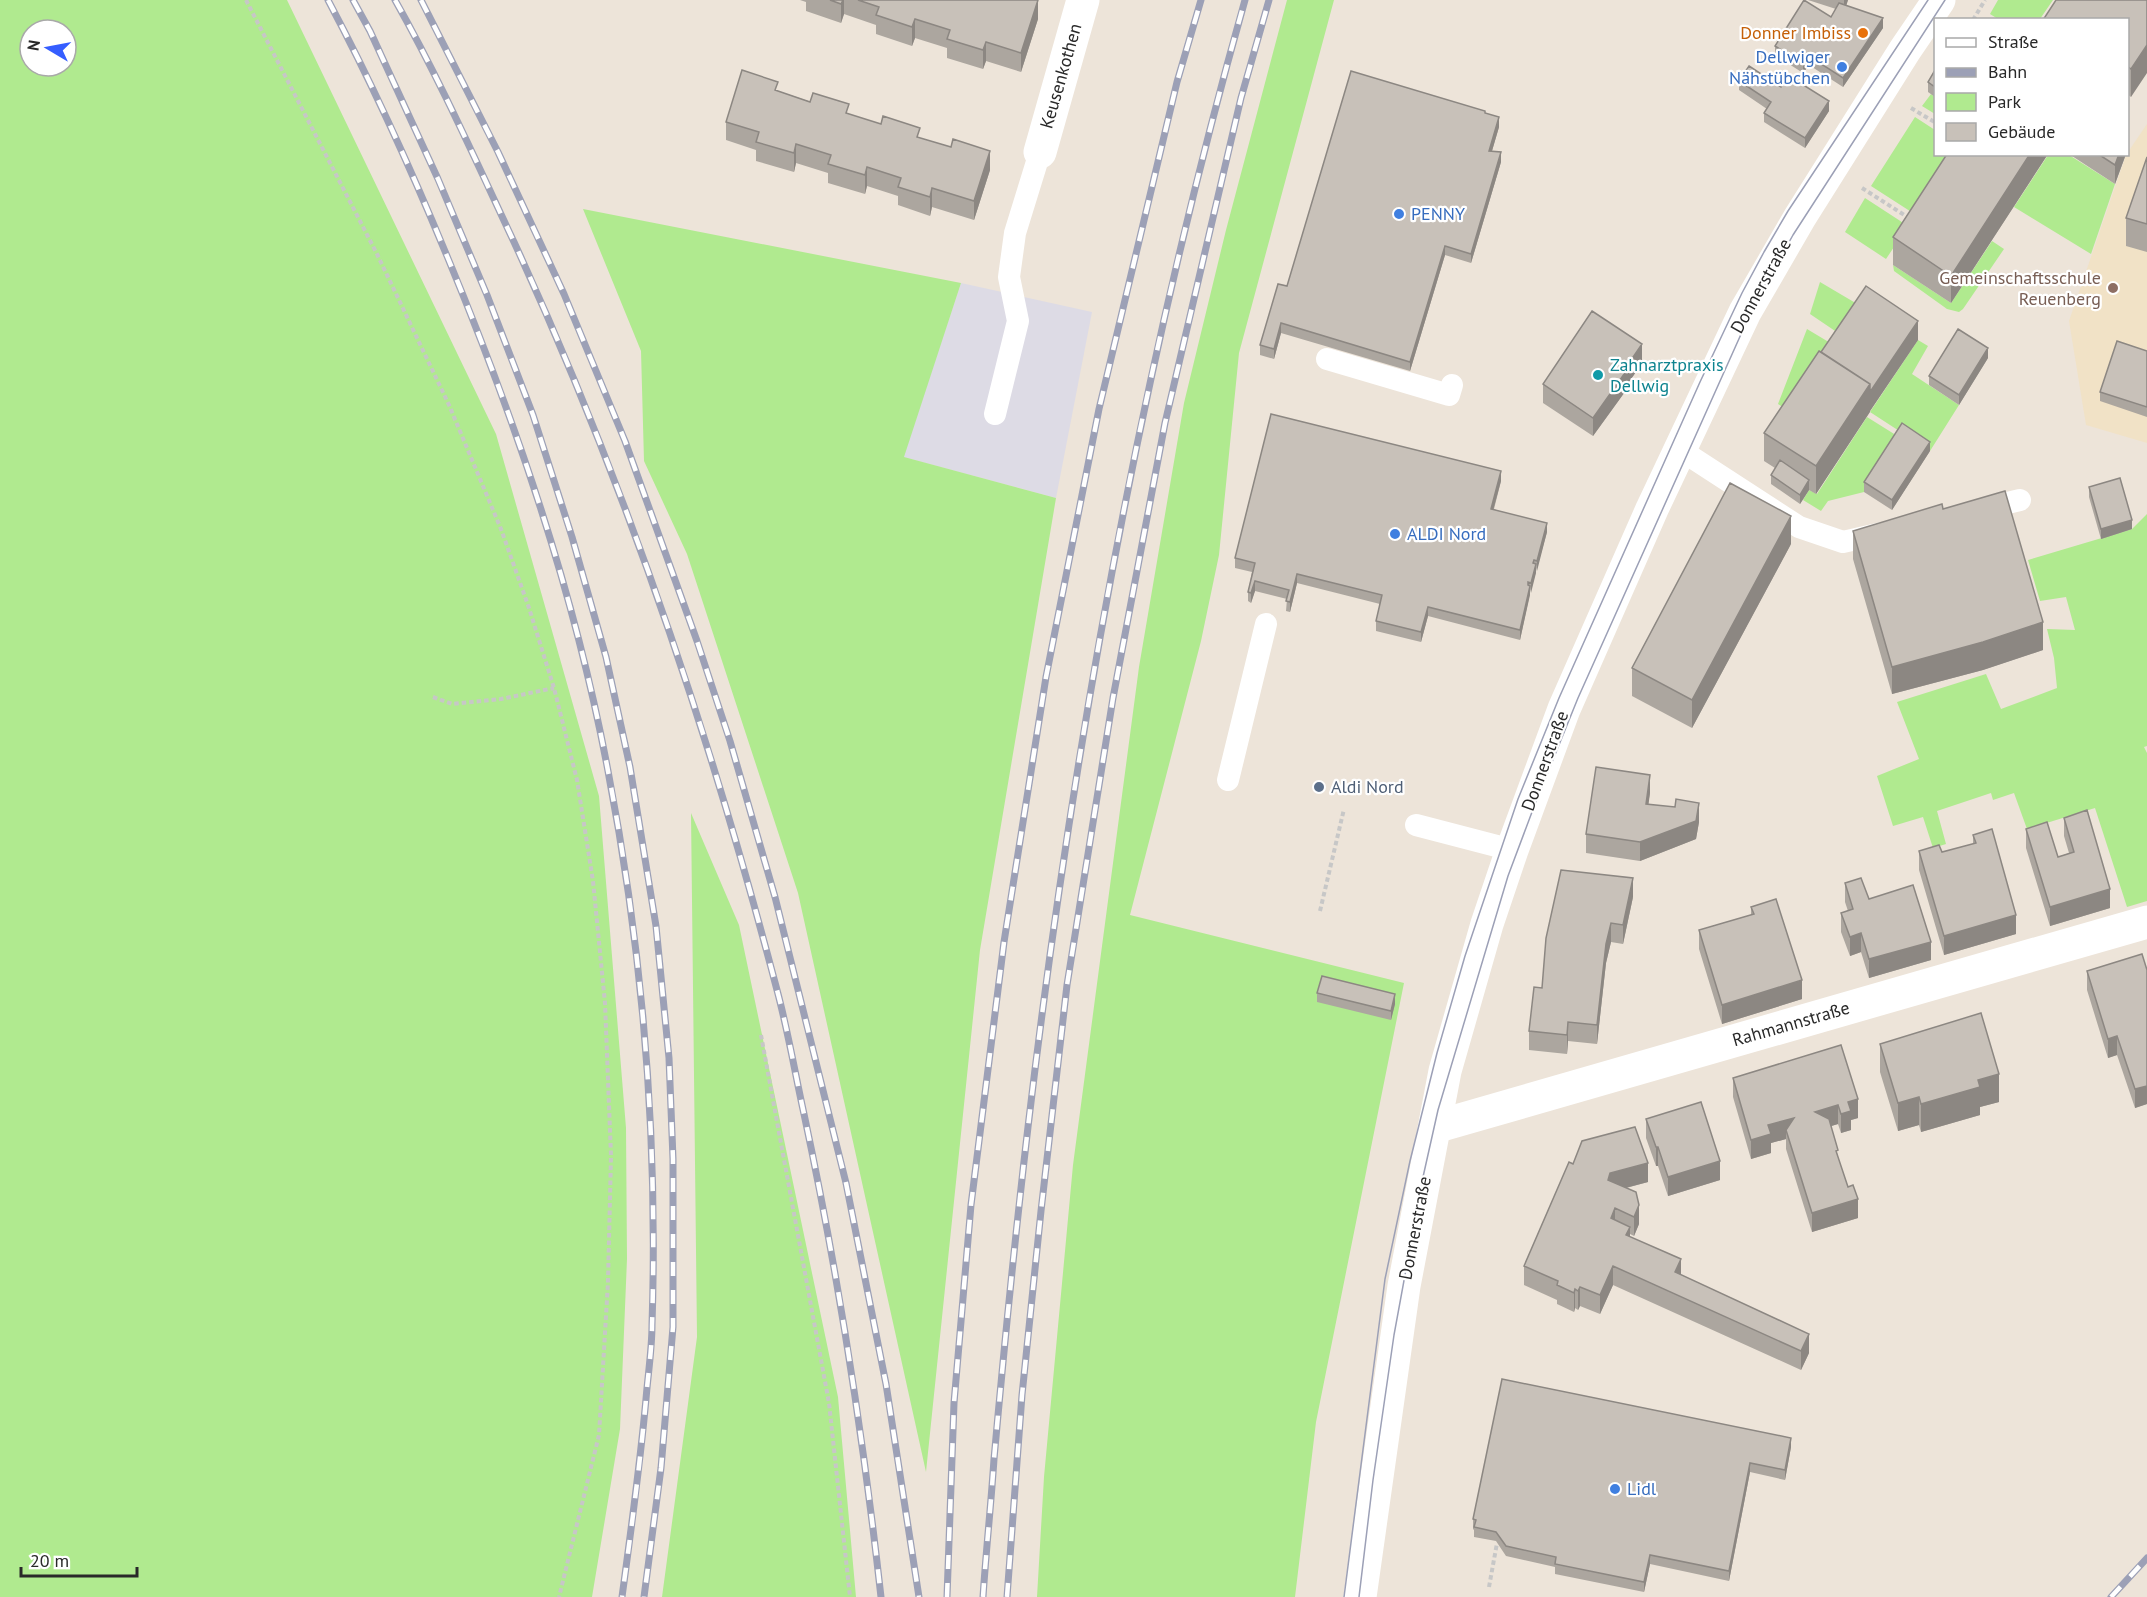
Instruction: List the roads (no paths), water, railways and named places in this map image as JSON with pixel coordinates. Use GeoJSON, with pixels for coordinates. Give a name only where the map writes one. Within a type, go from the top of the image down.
{"type":"FeatureCollection","features":[{"type":"Feature","properties":{"kind":"main road","name":"Keusenkothen"},"geometry":{"type":"LineString","coordinates":[[1040,152],[1083,0]]}},
{"type":"Feature","properties":{"kind":"main road","name":"Donnerstraße"},"geometry":{"type":"LineString","coordinates":[[1360,1597],[1404,1286],[1445,1071],[1466,993],[1512,850],[1564,709],[1679,449],[1745,312],[1800,217],[1939,0]]}},
{"type":"Feature","properties":{"kind":"main road","name":"Rahmannstraße"},"geometry":{"type":"LineString","coordinates":[[1435,1127],[2147,921]]}},
{"type":"Feature","properties":{"kind":"lane"},"geometry":{"type":"LineString","coordinates":[[995,414],[1018,321],[1009,277],[1015,233],[1040,152]]}},
{"type":"Feature","properties":{"kind":"lane"},"geometry":{"type":"LineString","coordinates":[[1327,359],[1449,395],[1452,385]]}},
{"type":"Feature","properties":{"kind":"lane"},"geometry":{"type":"LineString","coordinates":[[1679,449],[1799,527],[1843,542],[1899,529]]}},
{"type":"Feature","properties":{"kind":"lane"},"geometry":{"type":"LineString","coordinates":[[1954,516],[2020,500]]}},
{"type":"Feature","properties":{"kind":"lane"},"geometry":{"type":"LineString","coordinates":[[1228,780],[1266,624]]}},
{"type":"Feature","properties":{"kind":"lane"},"geometry":{"type":"LineString","coordinates":[[1416,825],[1512,850]]}},
{"type":"Feature","properties":{"kind":"tram line"},"geometry":{"type":"LineString","coordinates":[[1344,1597],[1385,1279],[1410,1161],[1437,1053],[1465,956],[1518,799],[1559,698],[1742,293],[1788,211],[1928,0]]}},
{"type":"Feature","properties":{"kind":"tram line"},"geometry":{"type":"LineString","coordinates":[[1359,1597],[1394,1335],[1423,1177],[1438,1110],[1508,876],[1578,698],[1755,303],[1793,235],[1945,0]]}},
{"type":"Feature","properties":{"kind":"railway"},"geometry":{"type":"LineString","coordinates":[[328,0],[405,159],[447,256],[520,445],[579,639],[608,771],[639,977],[653,1186],[651,1343],[638,1473],[622,1597]]}},
{"type":"Feature","properties":{"kind":"railway"},"geometry":{"type":"LineString","coordinates":[[353,0],[370,31],[438,179],[487,295],[533,415],[572,537],[606,657],[630,767],[656,926],[669,1058],[673,1159],[673,1327],[661,1468],[644,1597]]}},
{"type":"Feature","properties":{"kind":"railway"},"geometry":{"type":"LineString","coordinates":[[395,0],[442,89],[514,242],[592,425],[662,610],[723,799],[781,1005],[828,1234],[866,1476],[881,1597]]}},
{"type":"Feature","properties":{"kind":"railway"},"geometry":{"type":"LineString","coordinates":[[421,0],[498,152],[564,294],[625,441],[697,641],[730,741],[775,897],[846,1183],[886,1384],[919,1597]]}},
{"type":"Feature","properties":{"kind":"railway"},"geometry":{"type":"LineString","coordinates":[[947,1597],[954,1403],[971,1205],[1004,942],[1046,677],[1099,409],[1177,82],[1201,0]]}},
{"type":"Feature","properties":{"kind":"railway"},"geometry":{"type":"LineString","coordinates":[[983,1597],[994,1459],[1028,1127],[1066,842],[1089,700],[1114,559],[1174,278],[1245,0]]}},
{"type":"Feature","properties":{"kind":"railway"},"geometry":{"type":"LineString","coordinates":[[1007,1597],[1022,1395],[1067,985],[1113,698],[1165,423],[1241,98],[1269,0]]}},
{"type":"Feature","properties":{"kind":"railway"},"geometry":{"type":"LineString","coordinates":[[2111,1597],[2147,1558]]}},
{"type":"Feature","properties":{"kind":"place","name":"Donner Imbiss"},"geometry":{"type":"Point","coordinates":[1863,33]}},
{"type":"Feature","properties":{"kind":"place","name":"Dellwiger Nähstübchen"},"geometry":{"type":"Point","coordinates":[1842,67]}},
{"type":"Feature","properties":{"kind":"place","name":"PENNY"},"geometry":{"type":"Point","coordinates":[1399,214]}},
{"type":"Feature","properties":{"kind":"place","name":"Gemeinschaftsschule Reuenberg"},"geometry":{"type":"Point","coordinates":[2113,288]}},
{"type":"Feature","properties":{"kind":"place","name":"Zahnarztpraxis Dellwig"},"geometry":{"type":"Point","coordinates":[1598,375]}},
{"type":"Feature","properties":{"kind":"place","name":"ALDI Nord"},"geometry":{"type":"Point","coordinates":[1395,534]}},
{"type":"Feature","properties":{"kind":"place","name":"Aldi Nord"},"geometry":{"type":"Point","coordinates":[1319,787]}},
{"type":"Feature","properties":{"kind":"place","name":"Lidl"},"geometry":{"type":"Point","coordinates":[1615,1489]}}]}
